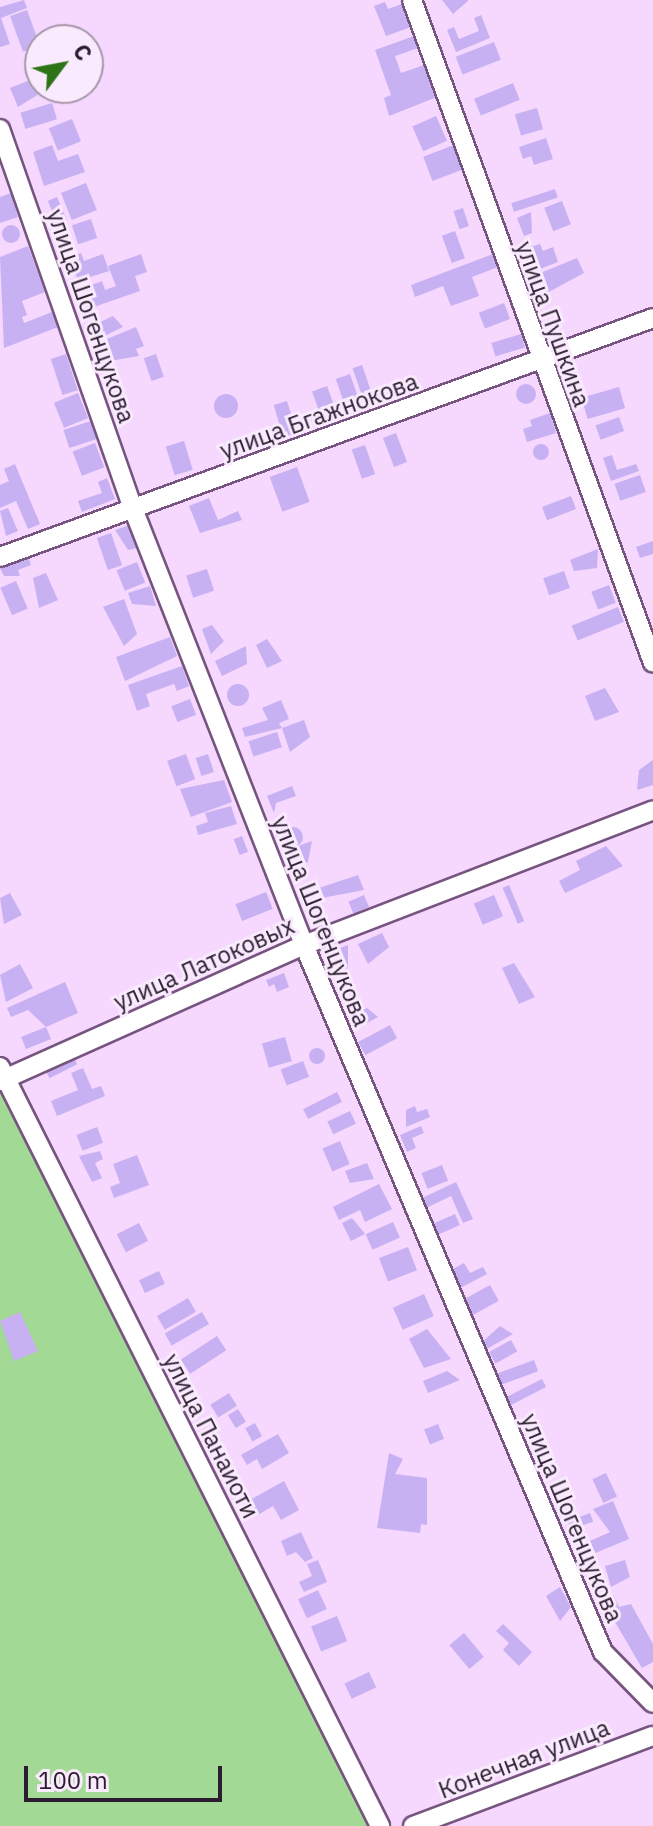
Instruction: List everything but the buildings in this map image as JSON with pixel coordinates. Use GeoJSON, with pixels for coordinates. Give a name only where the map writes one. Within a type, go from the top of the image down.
{"type":"FeatureCollection","features":[{"type":"Feature","properties":{"kind":"street","name":"улица Пушкина"},"geometry":{"type":"LineString","coordinates":[[412,0],[539,360],[653,663]]}},
{"type":"Feature","properties":{"kind":"street","name":"улица Шогенцукова"},"geometry":{"type":"LineString","coordinates":[[0,129],[134,511],[304,945],[603,1652],[653,1703]]}},
{"type":"Feature","properties":{"kind":"street","name":"улица Бгажнокова"},"geometry":{"type":"LineString","coordinates":[[0,557],[134,511],[653,318]]}},
{"type":"Feature","properties":{"kind":"street","name":"улица Латоковых"},"geometry":{"type":"LineString","coordinates":[[2,1076],[304,945],[653,810]]}},
{"type":"Feature","properties":{"kind":"street","name":"улица Панаиоти"},"geometry":{"type":"LineString","coordinates":[[2,1076],[380,1826]]}},
{"type":"Feature","properties":{"kind":"street","name":"Конечная улица"},"geometry":{"type":"LineString","coordinates":[[413,1826],[653,1736]]}},
{"type":"Feature","properties":{"kind":"green space"},"geometry":{"type":"Polygon","coordinates":[[[0,1081],[380,1826],[0,1826],[0,1081]]]}}]}
